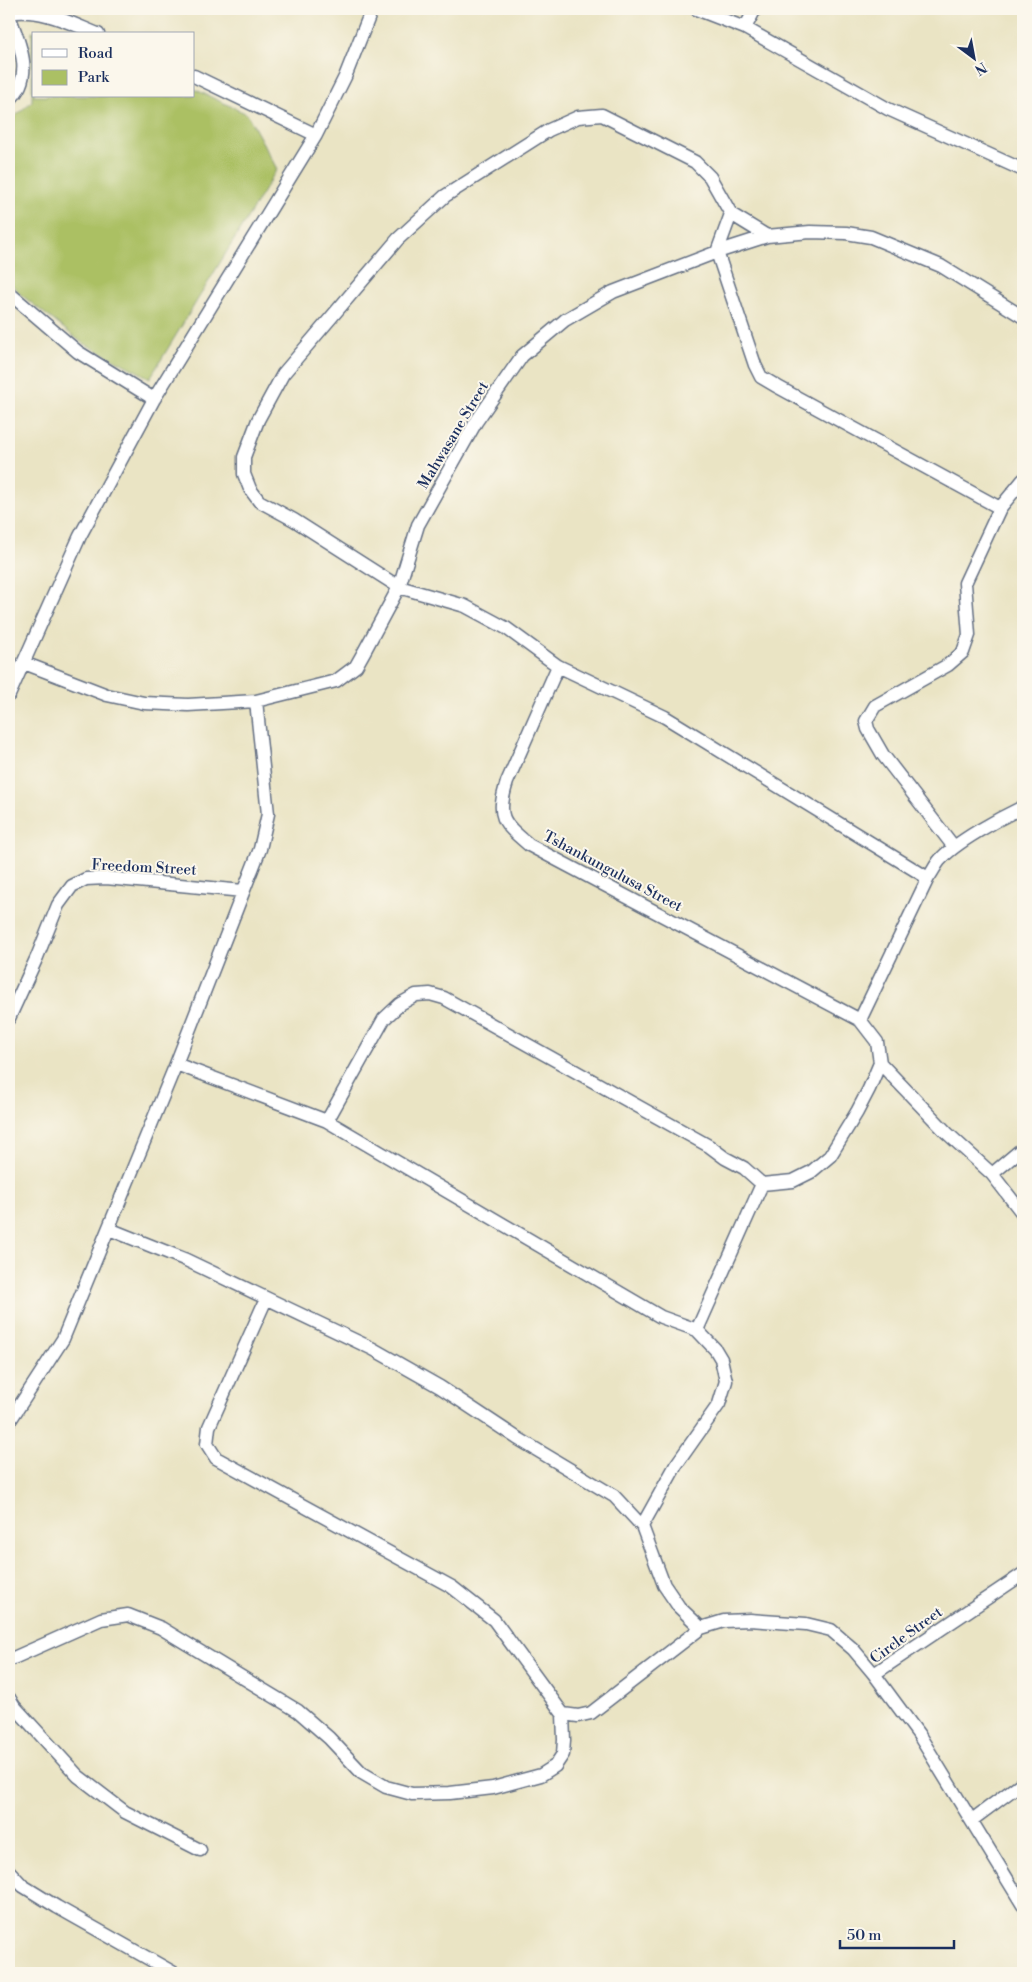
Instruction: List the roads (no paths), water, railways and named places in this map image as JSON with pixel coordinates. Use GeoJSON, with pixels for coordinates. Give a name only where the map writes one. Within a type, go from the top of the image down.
{"type":"FeatureCollection","features":[{"type":"Feature","properties":{"kind":"street"},"geometry":{"type":"LineString","coordinates":[[9,695],[80,536],[154,399],[316,135],[345,77],[372,9]]}},
{"type":"Feature","properties":{"kind":"street"},"geometry":{"type":"LineString","coordinates":[[696,9],[745,28],[888,109],[1023,170]]}},
{"type":"Feature","properties":{"kind":"street"},"geometry":{"type":"LineString","coordinates":[[745,28],[755,9]]}},
{"type":"Feature","properties":{"kind":"street"},"geometry":{"type":"LineString","coordinates":[[9,100],[17,92],[22,82],[24,70],[22,53],[9,15],[23,10],[45,14],[93,32]]}},
{"type":"Feature","properties":{"kind":"street"},"geometry":{"type":"LineString","coordinates":[[195,76],[316,135]]}},
{"type":"Feature","properties":{"kind":"street"},"geometry":{"type":"LineString","coordinates":[[767,236],[731,214],[710,177],[695,162],[602,115],[578,116],[549,130],[445,196],[398,239],[283,374],[258,420],[244,457],[244,474],[250,489],[259,500],[399,587],[465,606],[506,628],[558,666],[665,717],[928,878]]}},
{"type":"Feature","properties":{"kind":"street"},"geometry":{"type":"LineString","coordinates":[[731,214],[717,252],[755,365],[761,377],[1000,508]]}},
{"type":"Feature","properties":{"kind":"street","name":"Mahwasane Street"},"geometry":{"type":"LineString","coordinates":[[24,663],[107,695],[144,703],[188,705],[256,701],[336,680],[356,666],[399,587],[418,525],[476,422],[522,356],[565,320],[612,292],[717,252],[767,236],[810,232],[846,233],[871,237],[941,266],[1023,317]]}},
{"type":"Feature","properties":{"kind":"street"},"geometry":{"type":"LineString","coordinates":[[9,293],[78,352],[154,399]]}},
{"type":"Feature","properties":{"kind":"street"},"geometry":{"type":"LineString","coordinates":[[954,847],[883,755],[868,729],[866,720],[875,706],[948,665],[963,652],[969,635],[965,583],[1000,508],[1023,480]]}},
{"type":"Feature","properties":{"kind":"street","name":"Tshankungulusa Street"},"geometry":{"type":"LineString","coordinates":[[558,666],[507,782],[501,801],[502,817],[513,831],[529,845],[860,1020]]}},
{"type":"Feature","properties":{"kind":"street"},"geometry":{"type":"LineString","coordinates":[[9,1422],[63,1339],[176,1064],[260,849],[268,814],[256,701]]}},
{"type":"Feature","properties":{"kind":"street"},"geometry":{"type":"LineString","coordinates":[[327,1121],[384,1019],[400,1004],[416,995],[430,994],[444,998],[709,1146],[744,1168],[762,1184],[793,1181],[811,1172],[830,1156],[870,1089],[880,1063],[877,1042],[860,1020],[928,878],[939,861],[954,847],[1023,807]]}},
{"type":"Feature","properties":{"kind":"street","name":"Freedom Street"},"geometry":{"type":"LineString","coordinates":[[9,1018],[58,905],[72,886],[86,879],[106,878],[243,891]]}},
{"type":"Feature","properties":{"kind":"street"},"geometry":{"type":"LineString","coordinates":[[880,1063],[947,1133],[992,1174],[1023,1214]]}},
{"type":"Feature","properties":{"kind":"street"},"geometry":{"type":"LineString","coordinates":[[176,1064],[327,1121],[661,1317],[697,1330],[721,1359],[726,1381],[719,1404],[676,1465],[642,1526]]}},
{"type":"Feature","properties":{"kind":"street"},"geometry":{"type":"LineString","coordinates":[[992,1174],[1023,1148]]}},
{"type":"Feature","properties":{"kind":"street"},"geometry":{"type":"LineString","coordinates":[[697,1330],[762,1184]]}},
{"type":"Feature","properties":{"kind":"street"},"geometry":{"type":"LineString","coordinates":[[109,1229],[184,1259],[373,1349],[440,1387],[517,1438],[614,1496],[642,1526],[664,1585],[679,1607],[701,1628]]}},
{"type":"Feature","properties":{"kind":"street"},"geometry":{"type":"LineString","coordinates":[[9,1660],[101,1619],[128,1615],[161,1628],[298,1711],[329,1738],[362,1774],[386,1787],[412,1794],[450,1793],[493,1788],[541,1775],[555,1766],[563,1754],[563,1714],[494,1620],[452,1586],[216,1458],[207,1444],[208,1427],[266,1299]]}},
{"type":"Feature","properties":{"kind":"street","name":"Circle Street"},"geometry":{"type":"LineString","coordinates":[[1023,1574],[874,1674],[919,1735],[1023,1905]]}},
{"type":"Feature","properties":{"kind":"street"},"geometry":{"type":"LineString","coordinates":[[563,1714],[578,1716],[591,1713],[701,1628],[724,1621],[750,1620],[806,1624],[831,1630],[853,1649],[874,1674]]}},
{"type":"Feature","properties":{"kind":"street"},"geometry":{"type":"LineString","coordinates":[[9,1698],[14,1706],[78,1776],[125,1812],[200,1850]]}},
{"type":"Feature","properties":{"kind":"street"},"geometry":{"type":"LineString","coordinates":[[972,1820],[1023,1782]]}},
{"type":"Feature","properties":{"kind":"street"},"geometry":{"type":"LineString","coordinates":[[9,1872],[23,1886],[57,1907],[174,1973]]}}]}
